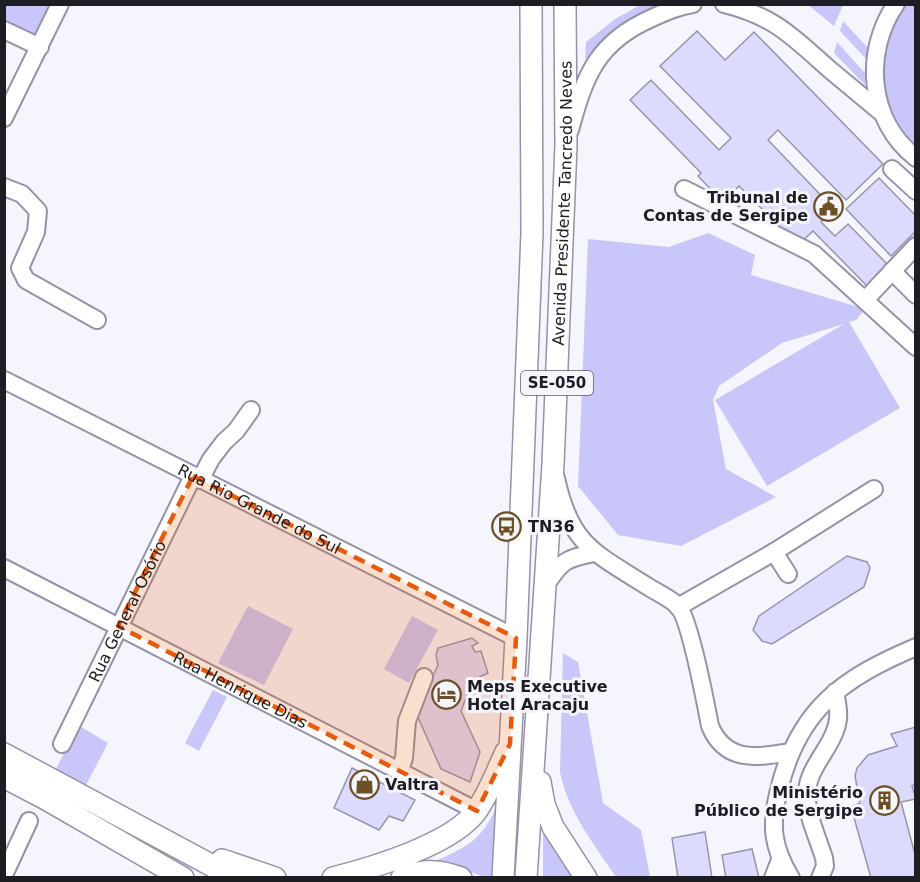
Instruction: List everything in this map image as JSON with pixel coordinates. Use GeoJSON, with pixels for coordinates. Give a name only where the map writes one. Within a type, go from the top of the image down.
{"type":"FeatureCollection","features":[{"type":"Feature","properties":{"kind":"main road","name":"Avenida Presidente Tancredo Neves"},"geometry":{"type":"LineString","coordinates":[[510,744],[532,233],[531,4]]}},
{"type":"Feature","properties":{"kind":"main road","name":"Avenida Presidente Tancredo Neves"},"geometry":{"type":"LineString","coordinates":[[535,761],[544,587],[554,464],[566,145],[565,4]]}},
{"type":"Feature","properties":{"kind":"main road","name":"SE-050"},"geometry":{"type":"LineString","coordinates":[[503,878],[510,744]]}},
{"type":"Feature","properties":{"kind":"main road"},"geometry":{"type":"LineString","coordinates":[[333,878],[444,839],[477,810],[510,744]]}},
{"type":"Feature","properties":{"kind":"main road"},"geometry":{"type":"LineString","coordinates":[[4,754],[235,878]]}},
{"type":"Feature","properties":{"kind":"main road","name":"SE-050"},"geometry":{"type":"LineString","coordinates":[[526,878],[535,761]]}},
{"type":"Feature","properties":{"kind":"main road"},"geometry":{"type":"LineString","coordinates":[[535,761],[553,828],[586,878]]}},
{"type":"Feature","properties":{"kind":"main road"},"geometry":{"type":"LineString","coordinates":[[4,777],[183,878]]}},
{"type":"Feature","properties":{"kind":"main road"},"geometry":{"type":"LineString","coordinates":[[196,856],[214,858],[275,878]]}},
{"type":"Feature","properties":{"kind":"main road"},"geometry":{"type":"LineString","coordinates":[[402,878],[413,873],[432,870],[462,878]]}},
{"type":"Feature","properties":{"kind":"street"},"geometry":{"type":"LineString","coordinates":[[4,118],[60,4]]}},
{"type":"Feature","properties":{"kind":"street"},"geometry":{"type":"LineString","coordinates":[[566,145],[580,93],[607,47],[621,34],[641,22],[693,4]]}},
{"type":"Feature","properties":{"kind":"street"},"geometry":{"type":"LineString","coordinates":[[724,4],[741,8],[768,20],[792,35],[882,113]]}},
{"type":"Feature","properties":{"kind":"street"},"geometry":{"type":"LineString","coordinates":[[896,4],[887,17],[877,43],[874,80],[882,113],[899,142],[915,158]]}},
{"type":"Feature","properties":{"kind":"street"},"geometry":{"type":"LineString","coordinates":[[4,30],[40,47]]}},
{"type":"Feature","properties":{"kind":"street"},"geometry":{"type":"LineString","coordinates":[[892,169],[915,191]]}},
{"type":"Feature","properties":{"kind":"street"},"geometry":{"type":"LineString","coordinates":[[4,187],[22,194],[38,211],[36,232],[20,268],[26,280],[97,320]]}},
{"type":"Feature","properties":{"kind":"street"},"geometry":{"type":"LineString","coordinates":[[684,189],[814,254],[915,347]]}},
{"type":"Feature","properties":{"kind":"street"},"geometry":{"type":"LineString","coordinates":[[865,300],[915,246]]}},
{"type":"Feature","properties":{"kind":"street"},"geometry":{"type":"LineString","coordinates":[[892,271],[915,295]]}},
{"type":"Feature","properties":{"kind":"street","name":"Rua Rio Grande do Sul"},"geometry":{"type":"LineString","coordinates":[[4,380],[516,638]]}},
{"type":"Feature","properties":{"kind":"street","name":"Rua General Osório"},"geometry":{"type":"LineString","coordinates":[[62,744],[118,626],[197,478],[251,410]]}},
{"type":"Feature","properties":{"kind":"street"},"geometry":{"type":"LineString","coordinates":[[554,464],[560,497],[575,532],[594,553],[678,607],[687,630],[714,736],[740,755],[755,758],[790,752]]}},
{"type":"Feature","properties":{"kind":"street"},"geometry":{"type":"LineString","coordinates":[[678,607],[774,552],[874,489]]}},
{"type":"Feature","properties":{"kind":"street"},"geometry":{"type":"LineString","coordinates":[[774,552],[788,574]]}},
{"type":"Feature","properties":{"kind":"street"},"geometry":{"type":"LineString","coordinates":[[544,587],[559,565],[579,556],[594,553]]}},
{"type":"Feature","properties":{"kind":"street","name":"Rua Henrique Dias"},"geometry":{"type":"LineString","coordinates":[[4,568],[477,810]]}},
{"type":"Feature","properties":{"kind":"street"},"geometry":{"type":"LineString","coordinates":[[791,878],[780,860],[776,844],[774,816],[790,752],[814,712],[836,692],[862,673],[915,647]]}},
{"type":"Feature","properties":{"kind":"street"},"geometry":{"type":"LineString","coordinates":[[400,770],[404,758],[407,721],[424,677]]}},
{"type":"Feature","properties":{"kind":"street"},"geometry":{"type":"LineString","coordinates":[[820,878],[825,866],[824,858],[810,812],[807,792],[811,776],[836,727],[838,711],[836,692]]}},
{"type":"Feature","properties":{"kind":"street"},"geometry":{"type":"LineString","coordinates":[[4,875],[29,821]]}},
{"type":"Feature","properties":{"kind":"street"},"geometry":{"type":"LineString","coordinates":[[773,878],[780,860]]}},
{"type":"Feature","properties":{"kind":"highlighted area"},"geometry":{"type":"Polygon","coordinates":[[[193,476],[516,638],[510,744],[477,811],[118,626],[193,476]]]}},
{"type":"Feature","properties":{"kind":"shaded area"},"geometry":{"type":"Polygon","coordinates":[[[4,5],[52,5],[36,37],[5,21],[4,5]]]}},
{"type":"Feature","properties":{"kind":"shaded area"},"geometry":{"type":"Polygon","coordinates":[[[640,5],[665,5],[621,27],[585,60],[586,42],[615,19],[640,5]]]}},
{"type":"Feature","properties":{"kind":"shaded area"},"geometry":{"type":"Polygon","coordinates":[[[808,5],[843,5],[834,26],[808,5]]]}},
{"type":"Feature","properties":{"kind":"shaded area"},"geometry":{"type":"Polygon","coordinates":[[[896,5],[915,5],[915,154],[876,95],[887,17],[896,5]]]}},
{"type":"Feature","properties":{"kind":"shaded area"},"geometry":{"type":"Polygon","coordinates":[[[843,21],[870,50],[867,60],[840,31],[843,21]]]}},
{"type":"Feature","properties":{"kind":"shaded area"},"geometry":{"type":"Polygon","coordinates":[[[837,42],[865,73],[865,85],[834,53],[837,42]]]}},
{"type":"Feature","properties":{"kind":"shaded area"},"geometry":{"type":"Polygon","coordinates":[[[708,233],[755,255],[751,275],[865,309],[856,320],[849,322],[900,408],[767,486],[715,400],[844,324],[782,343],[719,386],[713,400],[726,469],[776,497],[681,546],[618,535],[578,486],[588,239],[669,247],[708,233]]]}},
{"type":"Feature","properties":{"kind":"shaded area"},"geometry":{"type":"Polygon","coordinates":[[[248,606],[293,629],[264,685],[218,663],[248,606]]]}},
{"type":"Feature","properties":{"kind":"shaded area"},"geometry":{"type":"Polygon","coordinates":[[[412,616],[438,630],[409,683],[384,669],[412,616]]]}},
{"type":"Feature","properties":{"kind":"shaded area"},"geometry":{"type":"Polygon","coordinates":[[[563,653],[578,662],[603,803],[641,830],[650,877],[616,877],[569,801],[560,772],[563,653]]]}},
{"type":"Feature","properties":{"kind":"shaded area"},"geometry":{"type":"Polygon","coordinates":[[[213,690],[227,697],[199,751],[185,743],[213,690]]]}},
{"type":"Feature","properties":{"kind":"shaded area"},"geometry":{"type":"Polygon","coordinates":[[[78,725],[108,743],[85,787],[54,773],[78,725]]]}},
{"type":"Feature","properties":{"kind":"shaded area"},"geometry":{"type":"Polygon","coordinates":[[[502,795],[498,877],[484,877],[455,866],[431,863],[458,851],[483,831],[502,795]]]}},
{"type":"Feature","properties":{"kind":"shaded area"},"geometry":{"type":"Polygon","coordinates":[[[543,819],[580,877],[543,878],[543,819]]]}},
{"type":"Feature","properties":{"kind":"building"},"geometry":{"type":"Polygon","coordinates":[[[697,31],[725,60],[754,32],[883,164],[846,200],[778,130],[768,140],[834,209],[821,222],[835,236],[848,224],[890,267],[869,288],[813,231],[798,245],[739,186],[723,202],[698,176],[701,173],[630,100],[651,80],[719,150],[731,138],[660,66],[697,31]]]}},
{"type":"Feature","properties":{"kind":"building"},"geometry":{"type":"Polygon","coordinates":[[[879,178],[916,216],[916,231],[891,256],[846,209],[879,178]]]}},
{"type":"Feature","properties":{"kind":"building"},"geometry":{"type":"Polygon","coordinates":[[[847,556],[867,562],[870,568],[864,587],[772,644],[762,641],[753,630],[759,616],[847,556]]]}},
{"type":"Feature","properties":{"kind":"building","name":"Meps Executive Hotel Aracaju"},"geometry":{"type":"Polygon","coordinates":[[[472,638],[478,643],[472,646],[475,652],[481,651],[488,673],[473,680],[461,711],[480,752],[470,782],[441,769],[416,713],[438,665],[436,655],[438,648],[472,638]]]}},
{"type":"Feature","properties":{"kind":"building","name":"Ministério Público de Sergipe"},"geometry":{"type":"Polygon","coordinates":[[[916,727],[916,784],[912,786],[916,799],[901,802],[916,858],[916,878],[871,878],[851,807],[860,803],[855,776],[857,768],[868,755],[897,746],[891,734],[916,727]]]}},
{"type":"Feature","properties":{"kind":"building","name":"Valtra"},"geometry":{"type":"Polygon","coordinates":[[[352,768],[415,800],[403,821],[389,816],[379,830],[334,808],[352,768]]]}},
{"type":"Feature","properties":{"kind":"building"},"geometry":{"type":"Polygon","coordinates":[[[705,832],[712,878],[678,878],[672,838],[705,832]]]}},
{"type":"Feature","properties":{"kind":"building"},"geometry":{"type":"Polygon","coordinates":[[[752,849],[759,878],[726,878],[722,855],[752,849]]]}},
{"type":"Feature","properties":{"kind":"place","name":"Tribunal de Contas de Sergipe"},"geometry":{"type":"Point","coordinates":[829,206]}},
{"type":"Feature","properties":{"kind":"place","name":"TN36"},"geometry":{"type":"Point","coordinates":[507,526]}},
{"type":"Feature","properties":{"kind":"place","name":"Meps Executive Hotel Aracaju"},"geometry":{"type":"Point","coordinates":[446,695]}},
{"type":"Feature","properties":{"kind":"place","name":"Valtra"},"geometry":{"type":"Point","coordinates":[364,784]}},
{"type":"Feature","properties":{"kind":"place","name":"Ministério Público de Sergipe"},"geometry":{"type":"Point","coordinates":[884,801]}}]}
